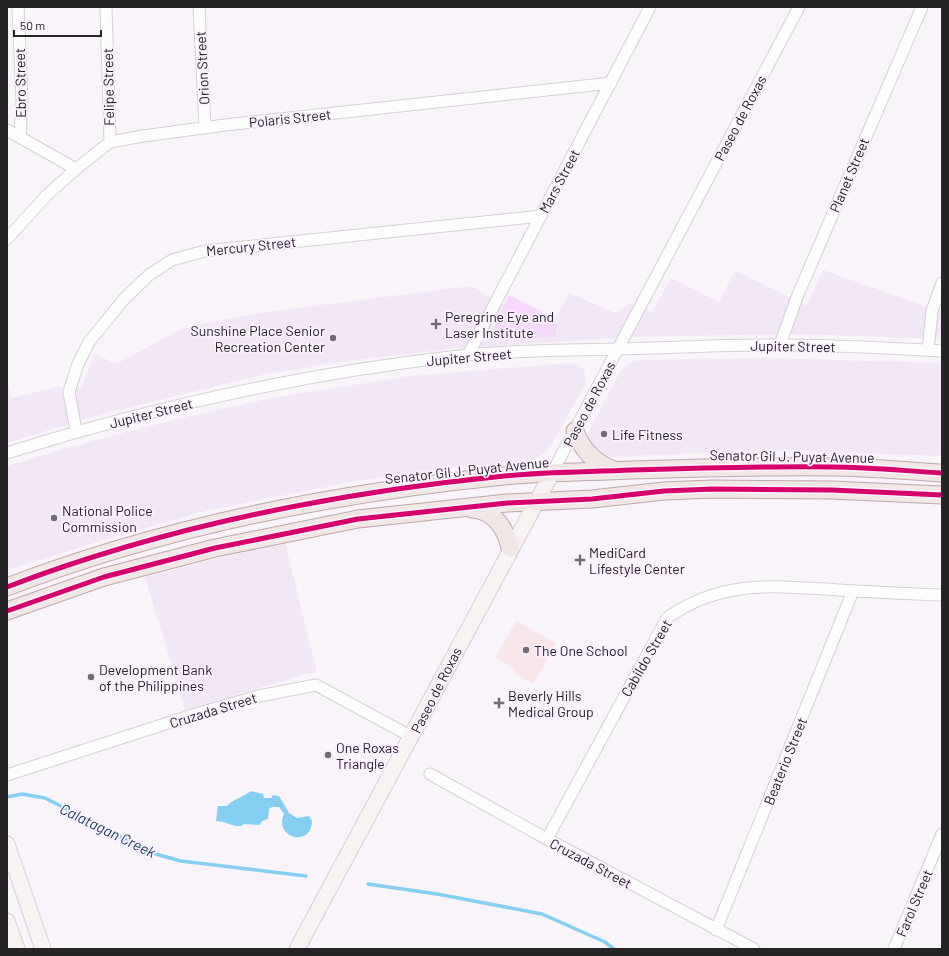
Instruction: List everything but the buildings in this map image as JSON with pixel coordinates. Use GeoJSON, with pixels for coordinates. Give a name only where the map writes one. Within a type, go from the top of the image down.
{"type":"FeatureCollection","features":[{"type":"Feature","properties":{"kind":"main road"},"geometry":{"type":"LineString","coordinates":[[575,431],[579,442],[592,458],[599,464],[616,471]]}},
{"type":"Feature","properties":{"kind":"main road","name":"Senator Gil J. Puyat Avenue"},"geometry":{"type":"LineString","coordinates":[[7,587],[98,555],[274,509],[416,486],[552,473],[704,468],[834,467],[942,473]]}},
{"type":"Feature","properties":{"kind":"main road","name":"Paseo de Roxas"},"geometry":{"type":"LineString","coordinates":[[298,949],[412,737],[510,548],[552,473]]}},
{"type":"Feature","properties":{"kind":"main road"},"geometry":{"type":"LineString","coordinates":[[7,611],[104,577],[215,548],[358,519],[536,501],[592,499],[664,491],[712,489],[831,490],[942,495]]}},
{"type":"Feature","properties":{"kind":"main road"},"geometry":{"type":"LineString","coordinates":[[464,509],[476,509],[488,513],[498,521],[504,529],[510,548]]}},
{"type":"Feature","properties":{"kind":"main road"},"geometry":{"type":"LineString","coordinates":[[7,844],[43,949]]}},
{"type":"Feature","properties":{"kind":"main road"},"geometry":{"type":"LineString","coordinates":[[7,921],[17,949]]}},
{"type":"Feature","properties":{"kind":"street","name":"Ebro Street"},"geometry":{"type":"LineString","coordinates":[[18,7],[22,101],[20,136]]}},
{"type":"Feature","properties":{"kind":"street","name":"Felipe Street"},"geometry":{"type":"LineString","coordinates":[[106,7],[110,142]]}},
{"type":"Feature","properties":{"kind":"street","name":"Orion Street"},"geometry":{"type":"LineString","coordinates":[[199,7],[205,128]]}},
{"type":"Feature","properties":{"kind":"street","name":"Mars Street"},"geometry":{"type":"LineString","coordinates":[[468,355],[650,7]]}},
{"type":"Feature","properties":{"kind":"street","name":"Paseo de Roxas"},"geometry":{"type":"LineString","coordinates":[[552,473],[799,7]]}},
{"type":"Feature","properties":{"kind":"street","name":"Planet Street"},"geometry":{"type":"LineString","coordinates":[[780,344],[797,297],[922,7]]}},
{"type":"Feature","properties":{"kind":"street","name":"Polaris Street"},"geometry":{"type":"LineString","coordinates":[[8,235],[47,195],[76,169],[110,142],[205,128],[611,83]]}},
{"type":"Feature","properties":{"kind":"street"},"geometry":{"type":"LineString","coordinates":[[7,130],[76,169]]}},
{"type":"Feature","properties":{"kind":"street","name":"Mercury Street"},"geometry":{"type":"LineString","coordinates":[[76,431],[69,392],[78,364],[89,342],[124,299],[149,275],[172,260],[205,251],[541,216]]}},
{"type":"Feature","properties":{"kind":"street"},"geometry":{"type":"LineString","coordinates":[[928,350],[932,311],[942,283]]}},
{"type":"Feature","properties":{"kind":"street","name":"Jupiter Street"},"geometry":{"type":"LineString","coordinates":[[7,453],[76,431],[159,410],[300,379],[468,355],[575,349],[780,344],[942,351]]}},
{"type":"Feature","properties":{"kind":"street","name":"Cabildo Street"},"geometry":{"type":"LineString","coordinates":[[546,839],[667,618],[685,605],[726,590],[758,586],[942,595]]}},
{"type":"Feature","properties":{"kind":"street","name":"Beaterio Street"},"geometry":{"type":"LineString","coordinates":[[716,930],[853,591]]}},
{"type":"Feature","properties":{"kind":"street","name":"Cruzada Street"},"geometry":{"type":"LineString","coordinates":[[7,775],[237,702],[259,696],[316,685],[341,700],[412,737]]}},
{"type":"Feature","properties":{"kind":"street","name":"Cruzada Street"},"geometry":{"type":"LineString","coordinates":[[430,774],[546,839],[754,949]]}},
{"type":"Feature","properties":{"kind":"street","name":"Farol Street"},"geometry":{"type":"LineString","coordinates":[[894,949],[942,834]]}},
{"type":"Feature","properties":{"kind":"shaded area"},"geometry":{"type":"Polygon","coordinates":[[[823,270],[942,312],[942,339],[799,334],[628,337],[458,348],[345,361],[261,375],[98,415],[7,443],[7,379],[11,398],[58,387],[81,388],[95,354],[116,364],[177,331],[205,323],[259,313],[471,286],[504,305],[509,295],[556,318],[569,293],[615,313],[631,303],[652,312],[671,278],[719,302],[735,271],[807,306],[823,270]]]}},
{"type":"Feature","properties":{"kind":"shaded area"},"geometry":{"type":"Polygon","coordinates":[[[509,295],[556,319],[556,336],[501,340],[495,333],[495,324],[509,295]]]}},
{"type":"Feature","properties":{"kind":"shaded area"},"geometry":{"type":"Polygon","coordinates":[[[760,358],[942,363],[942,456],[774,450],[606,457],[599,455],[587,439],[589,431],[620,372],[634,361],[760,358]]]}},
{"type":"Feature","properties":{"kind":"shaded area"},"geometry":{"type":"Polygon","coordinates":[[[569,363],[576,364],[584,370],[586,383],[548,451],[531,461],[438,469],[356,481],[205,511],[103,540],[7,570],[7,466],[67,448],[169,421],[272,398],[410,376],[569,363]]]}},
{"type":"Feature","properties":{"kind":"shaded area"},"geometry":{"type":"Polygon","coordinates":[[[285,542],[317,673],[305,674],[185,710],[145,577],[285,542]]]}},
{"type":"Feature","properties":{"kind":"shaded area","name":"The One School"},"geometry":{"type":"Polygon","coordinates":[[[516,621],[556,643],[534,684],[513,673],[515,669],[495,658],[516,621]]]}},
{"type":"Feature","properties":{"kind":"water"},"geometry":{"type":"Polygon","coordinates":[[[251,791],[263,794],[264,798],[271,798],[273,795],[279,796],[289,813],[297,818],[309,816],[312,821],[310,830],[306,835],[300,837],[294,837],[288,834],[284,829],[282,822],[284,814],[279,807],[272,807],[269,809],[268,819],[262,821],[260,825],[244,824],[238,826],[216,821],[218,806],[227,806],[251,791]]]}},
{"type":"Feature","properties":{"kind":"waterway","name":"Calatagan Creek"},"geometry":{"type":"LineString","coordinates":[[7,797],[22,794],[45,798],[152,853],[181,861],[306,876]]}},
{"type":"Feature","properties":{"kind":"waterway"},"geometry":{"type":"LineString","coordinates":[[368,884],[437,894],[542,914],[605,942],[614,949]]}},
{"type":"Feature","properties":{"kind":"cycle path"},"geometry":{"type":"LineString","coordinates":[[7,587],[67,565],[128,546],[251,515],[377,492],[440,483],[536,474],[732,467],[846,467],[942,473]]}},
{"type":"Feature","properties":{"kind":"cycle path"},"geometry":{"type":"LineString","coordinates":[[7,611],[104,577],[215,548],[358,519],[507,503],[592,499],[664,491],[713,489],[831,490],[942,495]]}},
{"type":"Feature","properties":{"kind":"place","name":"Peregrine Eye and Laser Institute"},"geometry":{"type":"Point","coordinates":[436,324]}},
{"type":"Feature","properties":{"kind":"place","name":"Sunshine Place Senior Recreation Center"},"geometry":{"type":"Point","coordinates":[333,338]}},
{"type":"Feature","properties":{"kind":"place","name":"Life Fitness"},"geometry":{"type":"Point","coordinates":[604,434]}},
{"type":"Feature","properties":{"kind":"place","name":"National Police Commission"},"geometry":{"type":"Point","coordinates":[54,518]}},
{"type":"Feature","properties":{"kind":"place","name":"MediCard Lifestyle Center"},"geometry":{"type":"Point","coordinates":[580,560]}},
{"type":"Feature","properties":{"kind":"place","name":"The One School"},"geometry":{"type":"Point","coordinates":[526,650]}},
{"type":"Feature","properties":{"kind":"place","name":"Development Bank of the Philippines"},"geometry":{"type":"Point","coordinates":[91,677]}},
{"type":"Feature","properties":{"kind":"place","name":"Beverly Hills Medical Group"},"geometry":{"type":"Point","coordinates":[499,703]}},
{"type":"Feature","properties":{"kind":"place","name":"One Roxas Triangle"},"geometry":{"type":"Point","coordinates":[328,755]}}]}
